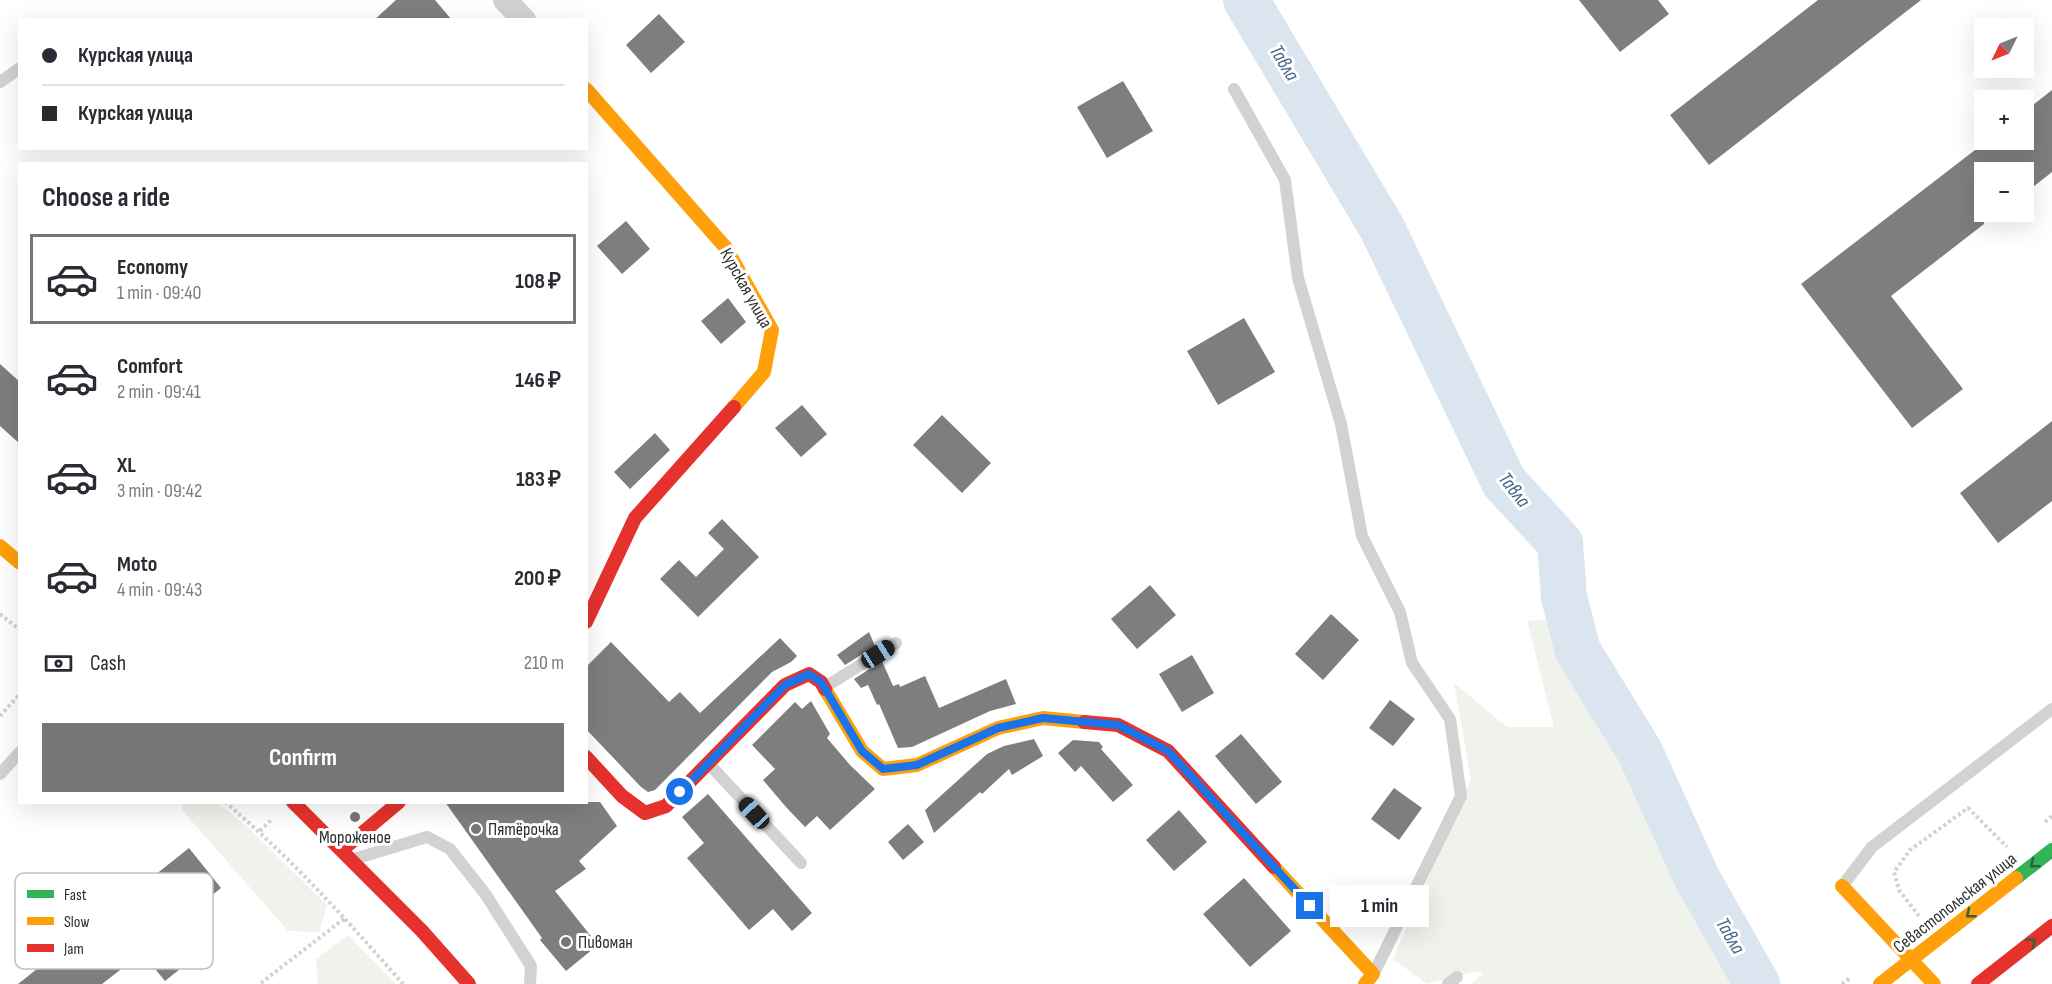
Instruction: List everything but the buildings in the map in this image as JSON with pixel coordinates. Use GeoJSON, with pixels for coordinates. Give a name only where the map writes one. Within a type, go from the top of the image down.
{"type":"FeatureCollection","features":[{"type":"Feature","properties":{"kind":"street"},"geometry":{"type":"LineString","coordinates":[[504,0],[522,18]]}},
{"type":"Feature","properties":{"kind":"street","name":"Курская улица"},"geometry":{"type":"LineString","coordinates":[[588,91],[726,248],[772,330],[764,372],[635,518],[588,618]]}},
{"type":"Feature","properties":{"kind":"street"},"geometry":{"type":"LineString","coordinates":[[0,546],[18,561]]}},
{"type":"Feature","properties":{"kind":"street"},"geometry":{"type":"LineString","coordinates":[[588,759],[622,796],[645,813],[666,806],[785,685],[809,674],[821,682],[862,751],[883,769],[917,765],[998,728],[1043,718],[1118,725],[1168,751],[1369,979]]}},
{"type":"Feature","properties":{"kind":"street"},"geometry":{"type":"LineString","coordinates":[[295,804],[422,931],[469,984]]}},
{"type":"Feature","properties":{"kind":"street"},"geometry":{"type":"LineString","coordinates":[[346,855],[375,817],[396,804]]}},
{"type":"Feature","properties":{"kind":"street","name":"Севастопольская улица"},"geometry":{"type":"LineString","coordinates":[[1880,984],[2052,850]]}},
{"type":"Feature","properties":{"kind":"street"},"geometry":{"type":"LineString","coordinates":[[1842,886],[1934,984]]}},
{"type":"Feature","properties":{"kind":"street"},"geometry":{"type":"LineString","coordinates":[[1978,984],[2052,926]]}},
{"type":"Feature","properties":{"kind":"lane"},"geometry":{"type":"LineString","coordinates":[[0,82],[18,69]]}},
{"type":"Feature","properties":{"kind":"lane"},"geometry":{"type":"LineString","coordinates":[[1234,89],[1285,180],[1298,278],[1341,424],[1362,536],[1400,612],[1412,663],[1450,719],[1461,796],[1369,979]]}},
{"type":"Feature","properties":{"kind":"lane"},"geometry":{"type":"LineString","coordinates":[[824,688],[896,643]]}},
{"type":"Feature","properties":{"kind":"lane"},"geometry":{"type":"LineString","coordinates":[[1842,886],[1872,847],[2052,709]]}},
{"type":"Feature","properties":{"kind":"lane"},"geometry":{"type":"LineString","coordinates":[[0,774],[18,754]]}},
{"type":"Feature","properties":{"kind":"lane"},"geometry":{"type":"LineString","coordinates":[[708,764],[801,863]]}},
{"type":"Feature","properties":{"kind":"lane"},"geometry":{"type":"LineString","coordinates":[[346,855],[427,837],[450,849],[486,895],[531,966],[530,984]]}},
{"type":"Feature","properties":{"kind":"path"},"geometry":{"type":"LineString","coordinates":[[0,614],[18,628]]}},
{"type":"Feature","properties":{"kind":"path"},"geometry":{"type":"LineString","coordinates":[[0,716],[18,696]]}},
{"type":"Feature","properties":{"kind":"path"},"geometry":{"type":"LineString","coordinates":[[227,804],[260,831],[345,918],[403,984]]}},
{"type":"Feature","properties":{"kind":"path"},"geometry":{"type":"LineString","coordinates":[[1920,917],[1899,890],[1894,872],[1910,850],[1968,808],[2010,850]]}},
{"type":"Feature","properties":{"kind":"path"},"geometry":{"type":"LineString","coordinates":[[261,982],[345,918]]}},
{"type":"Feature","properties":{"kind":"shaded area"},"geometry":{"type":"Polygon","coordinates":[[[1548,619],[1637,779],[1732,984],[1470,984],[1484,973],[1474,972],[1427,984],[1393,959],[1471,779],[1454,683],[1507,727],[1554,727],[1527,621],[1548,619]]]}},
{"type":"Feature","properties":{"kind":"shaded area"},"geometry":{"type":"Polygon","coordinates":[[[183,804],[219,804],[251,830],[327,905],[319,932],[288,931],[182,810],[183,804]]]}},
{"type":"Feature","properties":{"kind":"shaded area"},"geometry":{"type":"Polygon","coordinates":[[[348,935],[396,984],[318,984],[316,959],[348,935]]]}},
{"type":"Feature","properties":{"kind":"water"},"geometry":{"type":"Polygon","coordinates":[[[1697,878],[1736,927],[1773,984],[1748,984],[1715,922],[1697,878]]]}},
{"type":"Feature","properties":{"kind":"waterway","name":"Тавла"},"geometry":{"type":"LineString","coordinates":[[1246,0],[1382,228],[1504,482],[1560,543],[1564,597],[1578,651],[1640,752],[1697,878],[1757,984]]}},
{"type":"Feature","properties":{"kind":"traffic: fast"},"geometry":{"type":"LineString","coordinates":[[2016,878],[2052,850]]}},
{"type":"Feature","properties":{"kind":"traffic: slow"},"geometry":{"type":"LineString","coordinates":[[588,91],[726,248],[772,330],[764,372],[734,407]]}},
{"type":"Feature","properties":{"kind":"traffic: slow"},"geometry":{"type":"LineString","coordinates":[[0,546],[18,561]]}},
{"type":"Feature","properties":{"kind":"traffic: slow"},"geometry":{"type":"LineString","coordinates":[[825,689],[862,751],[883,769],[917,765],[998,728],[1043,718],[1084,722]]}},
{"type":"Feature","properties":{"kind":"traffic: slow"},"geometry":{"type":"LineString","coordinates":[[1274,867],[1373,974],[1365,984]]}},
{"type":"Feature","properties":{"kind":"traffic: slow"},"geometry":{"type":"LineString","coordinates":[[1880,984],[2016,878]]}},
{"type":"Feature","properties":{"kind":"traffic: slow"},"geometry":{"type":"LineString","coordinates":[[1842,886],[1934,984]]}},
{"type":"Feature","properties":{"kind":"traffic: jam"},"geometry":{"type":"LineString","coordinates":[[588,618],[635,518],[734,407]]}},
{"type":"Feature","properties":{"kind":"traffic: jam"},"geometry":{"type":"LineString","coordinates":[[588,759],[622,796],[645,813],[666,806],[785,685],[809,674],[821,682],[825,689]]}},
{"type":"Feature","properties":{"kind":"traffic: jam"},"geometry":{"type":"LineString","coordinates":[[1084,722],[1118,725],[1168,751],[1274,867]]}},
{"type":"Feature","properties":{"kind":"traffic: jam"},"geometry":{"type":"LineString","coordinates":[[295,804],[422,931],[469,984]]}},
{"type":"Feature","properties":{"kind":"traffic: jam"},"geometry":{"type":"LineString","coordinates":[[342,850],[397,804]]}},
{"type":"Feature","properties":{"kind":"traffic: jam"},"geometry":{"type":"LineString","coordinates":[[1978,984],[2052,926]]}},
{"type":"Feature","properties":{"kind":"place","name":"Мороженое"},"geometry":{"type":"Point","coordinates":[355,817]}},
{"type":"Feature","properties":{"kind":"place","name":"Пятёрочка"},"geometry":{"type":"Point","coordinates":[476,829]}},
{"type":"Feature","properties":{"kind":"place","name":"Пивоман"},"geometry":{"type":"Point","coordinates":[566,942]}},
{"type":"Feature","properties":{"kind":"route"},"geometry":{"type":"LineString","coordinates":[[680,792],[785,685],[809,674],[821,682],[862,751],[883,769],[917,765],[998,728],[1043,718],[1118,725],[1168,751],[1310,906]]}}]}
